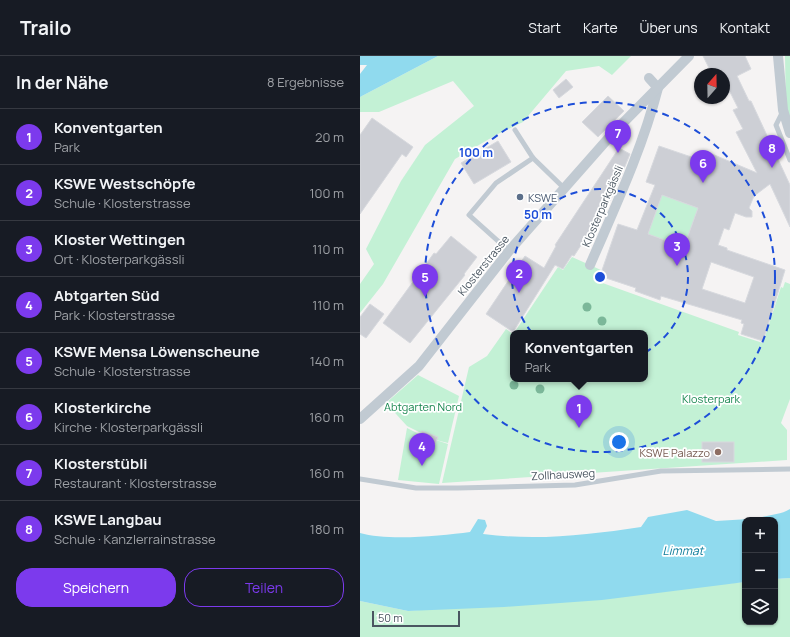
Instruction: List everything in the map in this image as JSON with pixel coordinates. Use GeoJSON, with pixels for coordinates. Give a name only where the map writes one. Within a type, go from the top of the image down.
{"type":"FeatureCollection","features":[{"type":"Feature","properties":{"kind":"street","name":"Klosterstrasse"},"geometry":{"type":"LineString","coordinates":[[360,419],[419,366],[508,251],[613,133],[690,56]]}},
{"type":"Feature","properties":{"kind":"street"},"geometry":{"type":"LineString","coordinates":[[778,56],[783,110],[790,132]]}},
{"type":"Feature","properties":{"kind":"street"},"geometry":{"type":"LineString","coordinates":[[649,78],[658,88]]}},
{"type":"Feature","properties":{"kind":"street","name":"Klosterparkgässli"},"geometry":{"type":"LineString","coordinates":[[590,265],[624,188],[650,118],[658,88]]}},
{"type":"Feature","properties":{"kind":"lane"},"geometry":{"type":"LineString","coordinates":[[783,110],[776,125],[790,160]]}},
{"type":"Feature","properties":{"kind":"lane"},"geometry":{"type":"LineString","coordinates":[[515,130],[533,158],[564,189]]}},
{"type":"Feature","properties":{"kind":"lane"},"geometry":{"type":"LineString","coordinates":[[508,251],[469,215],[496,183],[533,158]]}},
{"type":"Feature","properties":{"kind":"lane","name":"Zollhausweg"},"geometry":{"type":"LineString","coordinates":[[360,479],[416,488],[458,488],[574,485],[661,471],[790,469]]}},
{"type":"Feature","properties":{"kind":"green space"},"geometry":{"type":"Polygon","coordinates":[[[438,56],[631,56],[612,75],[599,66],[566,71],[523,122],[496,135],[455,159],[383,284],[360,313],[360,284],[374,264],[366,249],[401,181],[425,145],[474,106],[453,81],[379,112],[360,112],[360,97],[438,56]]]}},
{"type":"Feature","properties":{"kind":"green space"},"geometry":{"type":"Polygon","coordinates":[[[785,56],[790,56],[790,118],[786,109],[785,56]]]}},
{"type":"Feature","properties":{"kind":"green space"},"geometry":{"type":"Polygon","coordinates":[[[662,195],[698,208],[684,247],[648,234],[662,195]]]}},
{"type":"Feature","properties":{"kind":"green space","name":"Klosterpark"},"geometry":{"type":"Polygon","coordinates":[[[572,257],[601,270],[597,281],[739,332],[738,335],[763,343],[781,287],[783,288],[785,282],[790,284],[790,399],[781,423],[787,430],[787,460],[442,483],[469,367],[487,356],[506,329],[510,332],[510,382],[648,382],[648,330],[516,330],[558,267],[563,270],[572,257]]]}},
{"type":"Feature","properties":{"kind":"green space","name":"Abtgarten Nord"},"geometry":{"type":"Polygon","coordinates":[[[418,375],[459,396],[448,443],[436,440],[422,431],[421,433],[407,426],[386,403],[418,375]]]}},
{"type":"Feature","properties":{"kind":"green space"},"geometry":{"type":"Polygon","coordinates":[[[407,428],[421,435],[417,445],[432,451],[436,440],[448,444],[439,484],[398,480],[407,428]]]}},
{"type":"Feature","properties":{"kind":"green space"},"geometry":{"type":"Polygon","coordinates":[[[790,578],[790,637],[360,637],[360,601],[408,611],[742,582],[742,625],[778,625],[778,579],[790,578]]]}},
{"type":"Feature","properties":{"kind":"water"},"geometry":{"type":"Polygon","coordinates":[[[360,56],[438,56],[360,97],[360,74],[367,65],[360,65],[360,56]]]}},
{"type":"Feature","properties":{"kind":"water"},"geometry":{"type":"Polygon","coordinates":[[[790,509],[790,578],[778,579],[778,517],[763,517],[790,509]]]}},
{"type":"Feature","properties":{"kind":"water","name":"Limmat"},"geometry":{"type":"Polygon","coordinates":[[[687,510],[716,521],[742,519],[742,582],[602,600],[504,607],[408,611],[360,601],[360,533],[384,537],[458,534],[470,532],[478,519],[485,520],[487,526],[483,534],[523,537],[562,536],[641,527],[648,517],[687,510]]]}},
{"type":"Feature","properties":{"kind":"building"},"geometry":{"type":"Polygon","coordinates":[[[703,56],[745,56],[751,69],[737,76],[749,101],[751,101],[790,185],[790,227],[770,184],[754,196],[749,208],[752,211],[752,217],[746,217],[735,213],[729,230],[724,228],[718,245],[727,248],[727,250],[785,270],[763,341],[741,334],[744,324],[741,323],[742,320],[661,296],[660,300],[635,291],[636,288],[600,276],[618,224],[637,230],[655,185],[646,182],[659,146],[709,163],[712,154],[757,173],[736,132],[743,129],[733,110],[738,108],[730,92],[730,68],[709,68],[703,56]],[[662,195],[648,234],[684,247],[698,208],[662,195]],[[711,262],[702,289],[745,303],[754,277],[711,262]]]}},
{"type":"Feature","properties":{"kind":"building"},"geometry":{"type":"Polygon","coordinates":[[[566,79],[573,87],[559,98],[553,90],[566,79]]]}},
{"type":"Feature","properties":{"kind":"building"},"geometry":{"type":"Polygon","coordinates":[[[608,96],[624,111],[598,137],[582,122],[608,96]]]}},
{"type":"Feature","properties":{"kind":"building"},"geometry":{"type":"Polygon","coordinates":[[[372,118],[413,147],[406,157],[402,154],[360,214],[360,135],[372,118]]]}},
{"type":"Feature","properties":{"kind":"building"},"geometry":{"type":"Polygon","coordinates":[[[498,141],[511,162],[474,184],[461,163],[498,141]]]}},
{"type":"Feature","properties":{"kind":"building"},"geometry":{"type":"Polygon","coordinates":[[[619,148],[630,154],[611,199],[574,256],[572,255],[563,269],[555,265],[514,330],[510,330],[486,314],[525,256],[544,268],[556,246],[555,245],[619,148]]]}},
{"type":"Feature","properties":{"kind":"building"},"geometry":{"type":"Polygon","coordinates":[[[451,236],[477,257],[464,274],[465,275],[410,343],[383,323],[434,253],[436,254],[451,236]]]}},
{"type":"Feature","properties":{"kind":"building"},"geometry":{"type":"Polygon","coordinates":[[[370,304],[384,314],[366,338],[360,334],[360,317],[370,304]]]}},
{"type":"Feature","properties":{"kind":"building"},"geometry":{"type":"Polygon","coordinates":[[[422,431],[438,437],[432,451],[417,445],[422,431]]]}},
{"type":"Feature","properties":{"kind":"building","name":"KSWE Palazzo"},"geometry":{"type":"Polygon","coordinates":[[[702,442],[734,442],[734,462],[702,462],[702,442]]]}},
{"type":"Feature","properties":{"kind":"place","name":"Klosterstübli"},"geometry":{"type":"Point","coordinates":[618,153]}},
{"type":"Feature","properties":{"kind":"place","name":"KSWE Langbau"},"geometry":{"type":"Point","coordinates":[772,168]}},
{"type":"Feature","properties":{"kind":"place","name":"Klosterkirche"},"geometry":{"type":"Point","coordinates":[703,183]}},
{"type":"Feature","properties":{"kind":"place","name":"KSWE"},"geometry":{"type":"Point","coordinates":[520,197]}},
{"type":"Feature","properties":{"kind":"place","name":"Kloster Wettingen"},"geometry":{"type":"Point","coordinates":[677,266]}},
{"type":"Feature","properties":{"kind":"place","name":"KSWE Westschöpfe"},"geometry":{"type":"Point","coordinates":[519,293]}},
{"type":"Feature","properties":{"kind":"place","name":"KSWE Mensa Löwenscheune"},"geometry":{"type":"Point","coordinates":[425,297]}},
{"type":"Feature","properties":{"kind":"place","name":"Konventgarten"},"geometry":{"type":"Point","coordinates":[579,428]}},
{"type":"Feature","properties":{"kind":"place","name":"KSWE Palazzo"},"geometry":{"type":"Point","coordinates":[718,452]}},
{"type":"Feature","properties":{"kind":"place","name":"Abtgarten Süd"},"geometry":{"type":"Point","coordinates":[422,466]}}]}
